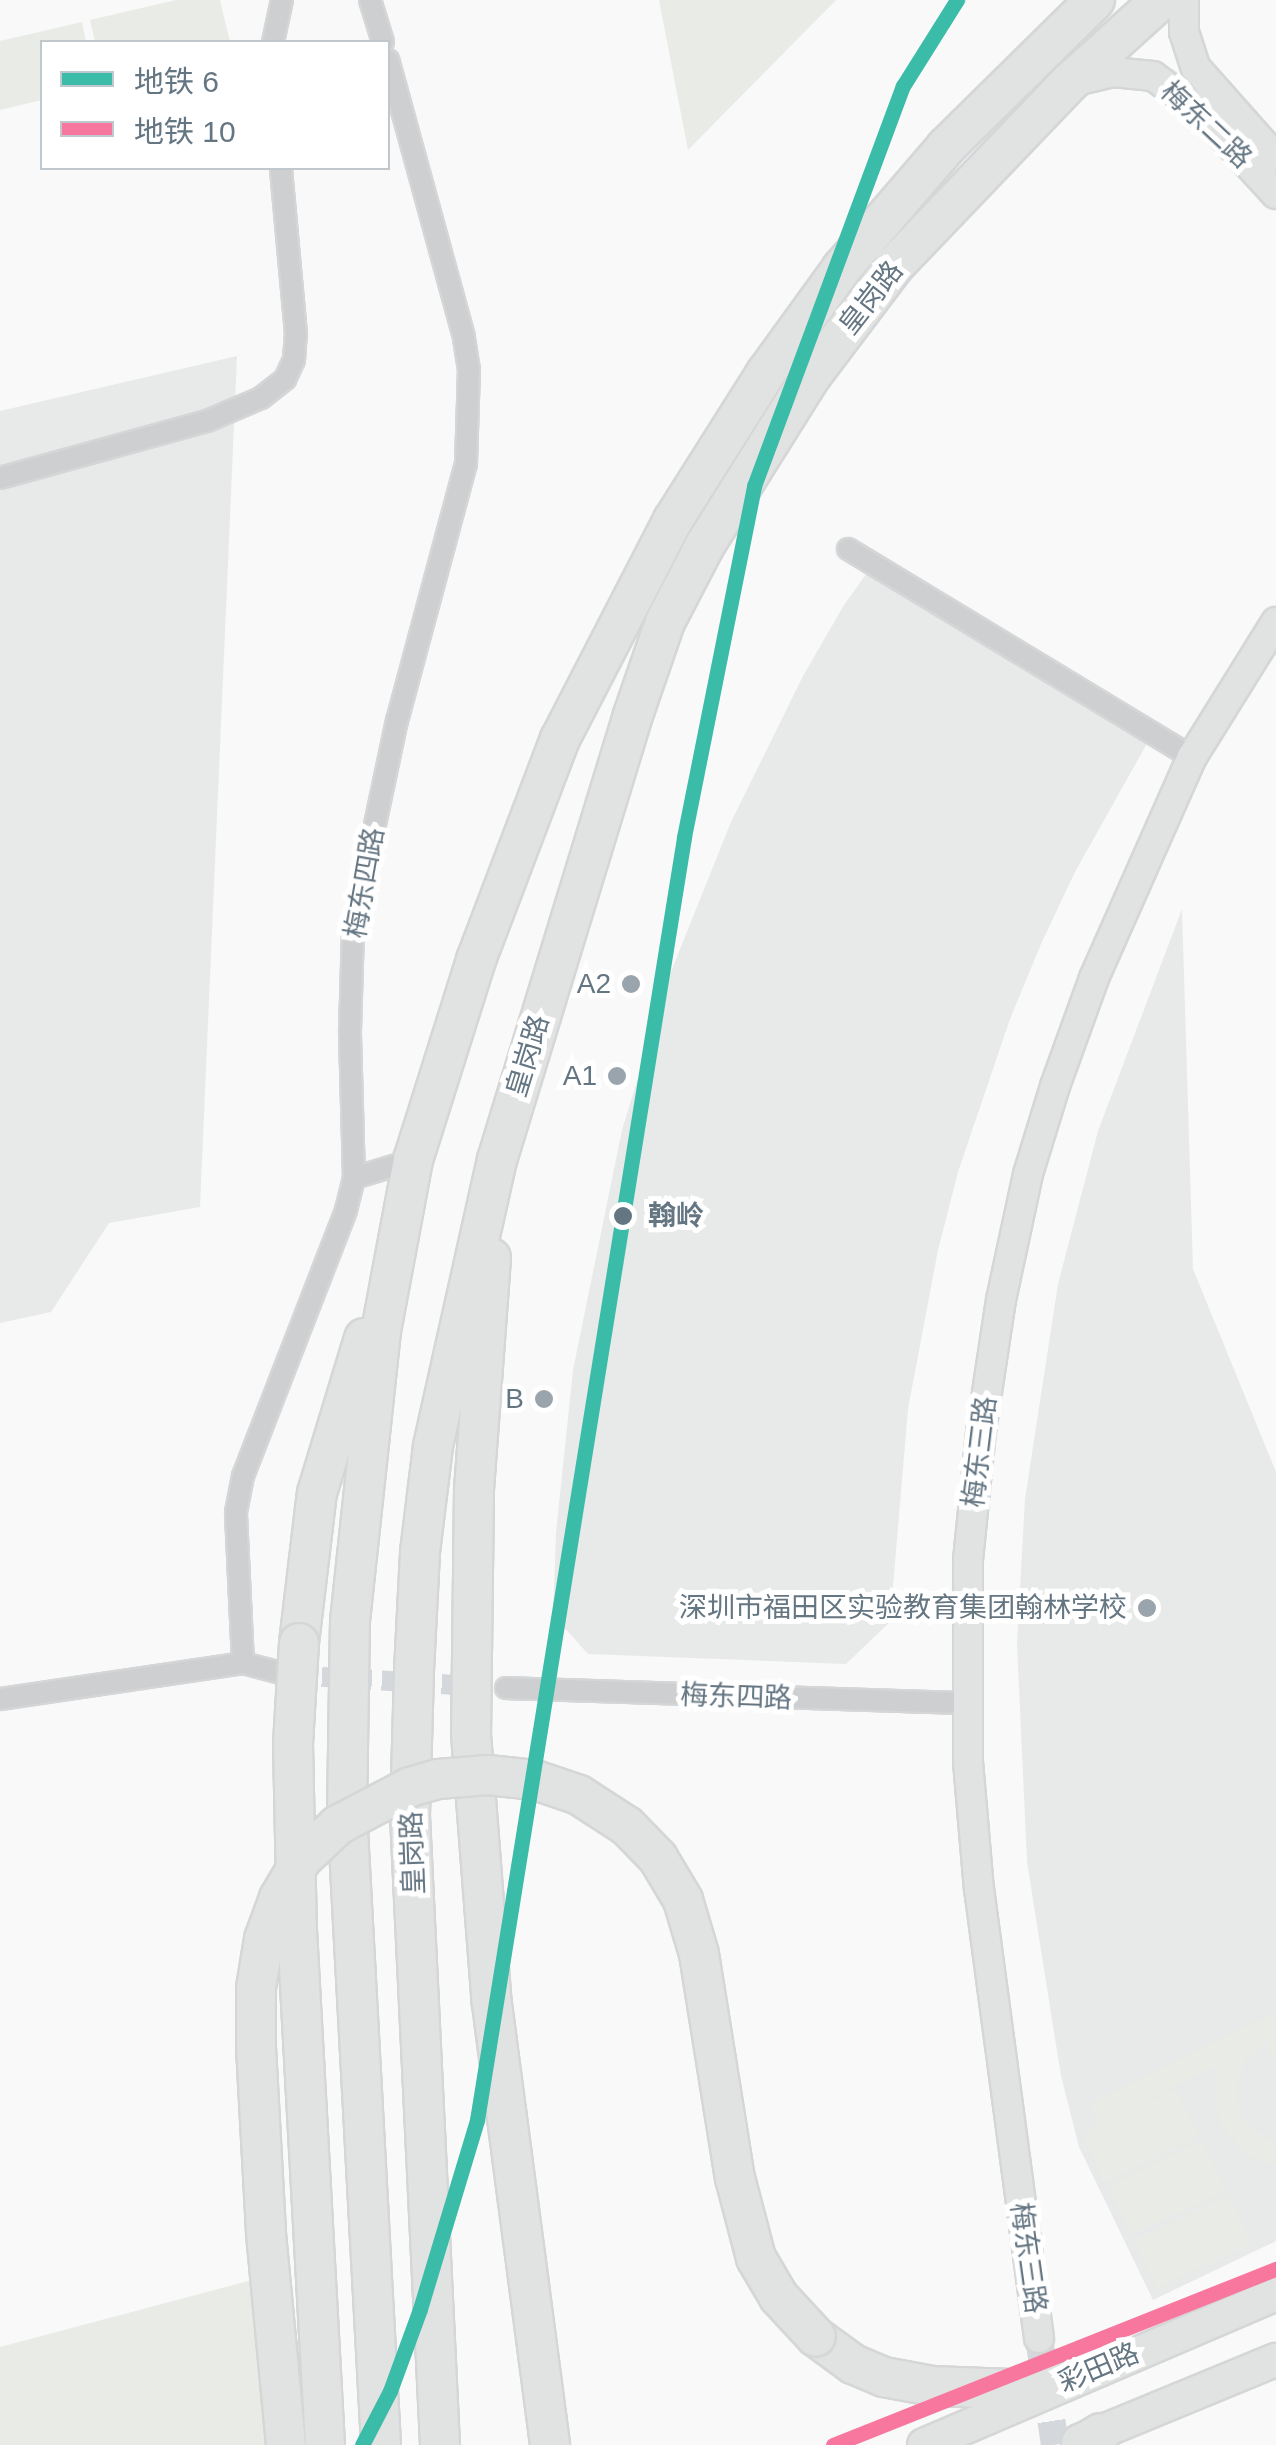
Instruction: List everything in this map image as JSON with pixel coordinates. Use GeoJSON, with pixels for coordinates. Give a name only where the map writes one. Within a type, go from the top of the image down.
{"type":"FeatureCollection","features":[{"type":"Feature","properties":{"kind":"highway","name":"皇岗路"},"geometry":{"type":"LineString","coordinates":[[381,2445],[347,1812],[350,1640],[363,1478],[393,1251],[413,1160],[476,960],[560,739],[673,520],[766,373],[842,268],[946,147],[1094,0]]}},
{"type":"Feature","properties":{"kind":"highway","name":"皇岗路"},"geometry":{"type":"LineString","coordinates":[[440,2445],[430,2300],[410,1815],[420,1552],[452,1351],[497,1160],[632,718],[665,622],[697,560],[799,394],[896,265],[1068,83],[1161,0]]}},
{"type":"Feature","properties":{"kind":"highway"},"geometry":{"type":"LineString","coordinates":[[497,1160],[470,1613],[475,1802],[492,2004],[550,2445]]}},
{"type":"Feature","properties":{"kind":"highway"},"geometry":{"type":"LineString","coordinates":[[326,2445],[297,1930],[292,1659],[316,1493],[393,1251]]}},
{"type":"Feature","properties":{"kind":"highway"},"geometry":{"type":"LineString","coordinates":[[286,2445],[266,2232],[256,2049],[256,1988],[264,1939],[279,1898],[302,1859],[338,1824],[392,1795],[438,1779],[488,1775],[536,1780],[579,1794],[627,1826],[658,1858],[683,1900],[698,1954],[735,2178],[756,2258],[779,2297],[816,2337],[853,2364],[884,2377],[932,2386],[1012,2388],[1064,2382]]}},
{"type":"Feature","properties":{"kind":"main road","name":"彩田路"},"geometry":{"type":"LineString","coordinates":[[924,2445],[1276,2294]]}},
{"type":"Feature","properties":{"kind":"main road"},"geometry":{"type":"LineString","coordinates":[[1084,2441],[1276,2360]]}},
{"type":"Feature","properties":{"kind":"street"},"geometry":{"type":"LineString","coordinates":[[273,40],[282,0]]}},
{"type":"Feature","properties":{"kind":"street"},"geometry":{"type":"LineString","coordinates":[[370,0],[381,40]]}},
{"type":"Feature","properties":{"kind":"street","name":"梅东二路"},"geometry":{"type":"LineString","coordinates":[[1184,0],[1184,32],[1196,68],[1276,158]]}},
{"type":"Feature","properties":{"kind":"street","name":"梅东四路"},"geometry":{"type":"LineString","coordinates":[[242,1663],[236,1542],[243,1476],[354,1178],[353,928],[397,721],[466,464],[469,406],[464,337],[390,67]]}},
{"type":"Feature","properties":{"kind":"street","name":"梅东二路"},"geometry":{"type":"LineString","coordinates":[[1068,83],[1113,72],[1153,76],[1196,108],[1276,194]]}},
{"type":"Feature","properties":{"kind":"street"},"geometry":{"type":"LineString","coordinates":[[0,478],[207,421],[261,398],[285,379],[294,360],[296,334],[280,170]]}},
{"type":"Feature","properties":{"kind":"street"},"geometry":{"type":"LineString","coordinates":[[848,549],[1192,757]]}},
{"type":"Feature","properties":{"kind":"street","name":"梅东三路"},"geometry":{"type":"LineString","coordinates":[[1039,2338],[979,1890],[966,1703],[968,1560],[981,1432],[1028,1174],[1094,978],[1192,757],[1276,622]]}},
{"type":"Feature","properties":{"kind":"street"},"geometry":{"type":"LineString","coordinates":[[354,1178],[413,1160]]}},
{"type":"Feature","properties":{"kind":"street"},"geometry":{"type":"LineString","coordinates":[[0,1700],[292,1659]]}},
{"type":"Feature","properties":{"kind":"street","name":"梅东四路"},"geometry":{"type":"LineString","coordinates":[[506,1688],[966,1703]]}},
{"type":"Feature","properties":{"kind":"shaded area"},"geometry":{"type":"Polygon","coordinates":[[[176,0],[220,0],[230,40],[95,40],[90,20],[176,0]]]}},
{"type":"Feature","properties":{"kind":"shaded area"},"geometry":{"type":"Polygon","coordinates":[[[659,0],[836,0],[688,150],[659,0]]]}},
{"type":"Feature","properties":{"kind":"shaded area"},"geometry":{"type":"Polygon","coordinates":[[[82,22],[86,40],[40,40],[40,100],[0,110],[0,41],[82,22]]]}},
{"type":"Feature","properties":{"kind":"shaded area"},"geometry":{"type":"Polygon","coordinates":[[[237,356],[200,1207],[109,1223],[51,1312],[0,1323],[0,411],[237,356]]]}},
{"type":"Feature","properties":{"kind":"shaded area"},"geometry":{"type":"Polygon","coordinates":[[[877,559],[1154,731],[1075,872],[1041,944],[1010,1019],[958,1172],[938,1250],[908,1409],[890,1622],[846,1664],[588,1654],[553,1615],[556,1533],[573,1370],[622,1130],[670,974],[731,822],[803,676],[844,605],[877,559]]]}},
{"type":"Feature","properties":{"kind":"shaded area","name":"深圳市福田区实验教育集团翰林学校"},"geometry":{"type":"Polygon","coordinates":[[[1182,909],[1193,1269],[1276,1472],[1276,2241],[1153,2300],[1079,2147],[1061,2076],[1027,1862],[1017,1644],[1025,1499],[1058,1284],[1098,1131],[1182,909]]]}},
{"type":"Feature","properties":{"kind":"shaded area"},"geometry":{"type":"Polygon","coordinates":[[[1276,2012],[1276,2063],[1265,2043],[1245,2060],[1236,2087],[1241,2115],[1249,2126],[1276,2143],[1276,2166],[1247,2155],[1221,2125],[1214,2105],[1216,2066],[1099,2124],[1089,2103],[1276,2012]]]}},
{"type":"Feature","properties":{"kind":"shaded area"},"geometry":{"type":"Polygon","coordinates":[[[1176,2088],[1200,2137],[1105,2183],[1082,2134],[1176,2088]]]}},
{"type":"Feature","properties":{"kind":"shaded area"},"geometry":{"type":"Polygon","coordinates":[[[1202,2141],[1226,2190],[1132,2235],[1108,2187],[1202,2141]]]}},
{"type":"Feature","properties":{"kind":"shaded area"},"geometry":{"type":"Polygon","coordinates":[[[1228,2194],[1252,2243],[1157,2289],[1134,2240],[1228,2194]]]}},
{"type":"Feature","properties":{"kind":"shaded area"},"geometry":{"type":"Polygon","coordinates":[[[271,2275],[282,2445],[0,2445],[0,2347],[271,2275]]]}},
{"type":"Feature","properties":{"kind":"tunnel"},"geometry":{"type":"LineString","coordinates":[[292,1675],[506,1688]]}},
{"type":"Feature","properties":{"kind":"tunnel"},"geometry":{"type":"LineString","coordinates":[[1039,2338],[1055,2445]]}},
{"type":"Feature","properties":{"kind":"metro line","name":"6"},"geometry":{"type":"LineString","coordinates":[[362,2445],[390,2391],[420,2309],[477,2120],[684,837],[754,486],[903,86],[957,0]]}},
{"type":"Feature","properties":{"kind":"metro line","name":"10"},"geometry":{"type":"LineString","coordinates":[[833,2445],[1276,2269]]}},
{"type":"Feature","properties":{"kind":"place","name":"A2"},"geometry":{"type":"Point","coordinates":[631,984]}},
{"type":"Feature","properties":{"kind":"place","name":"A1"},"geometry":{"type":"Point","coordinates":[617,1076]}},
{"type":"Feature","properties":{"kind":"place","name":"翰岭"},"geometry":{"type":"Point","coordinates":[623,1216]}},
{"type":"Feature","properties":{"kind":"place","name":"B"},"geometry":{"type":"Point","coordinates":[544,1399]}},
{"type":"Feature","properties":{"kind":"place","name":"深圳市福田区实验教育集团翰林学校"},"geometry":{"type":"Point","coordinates":[1147,1608]}}]}
